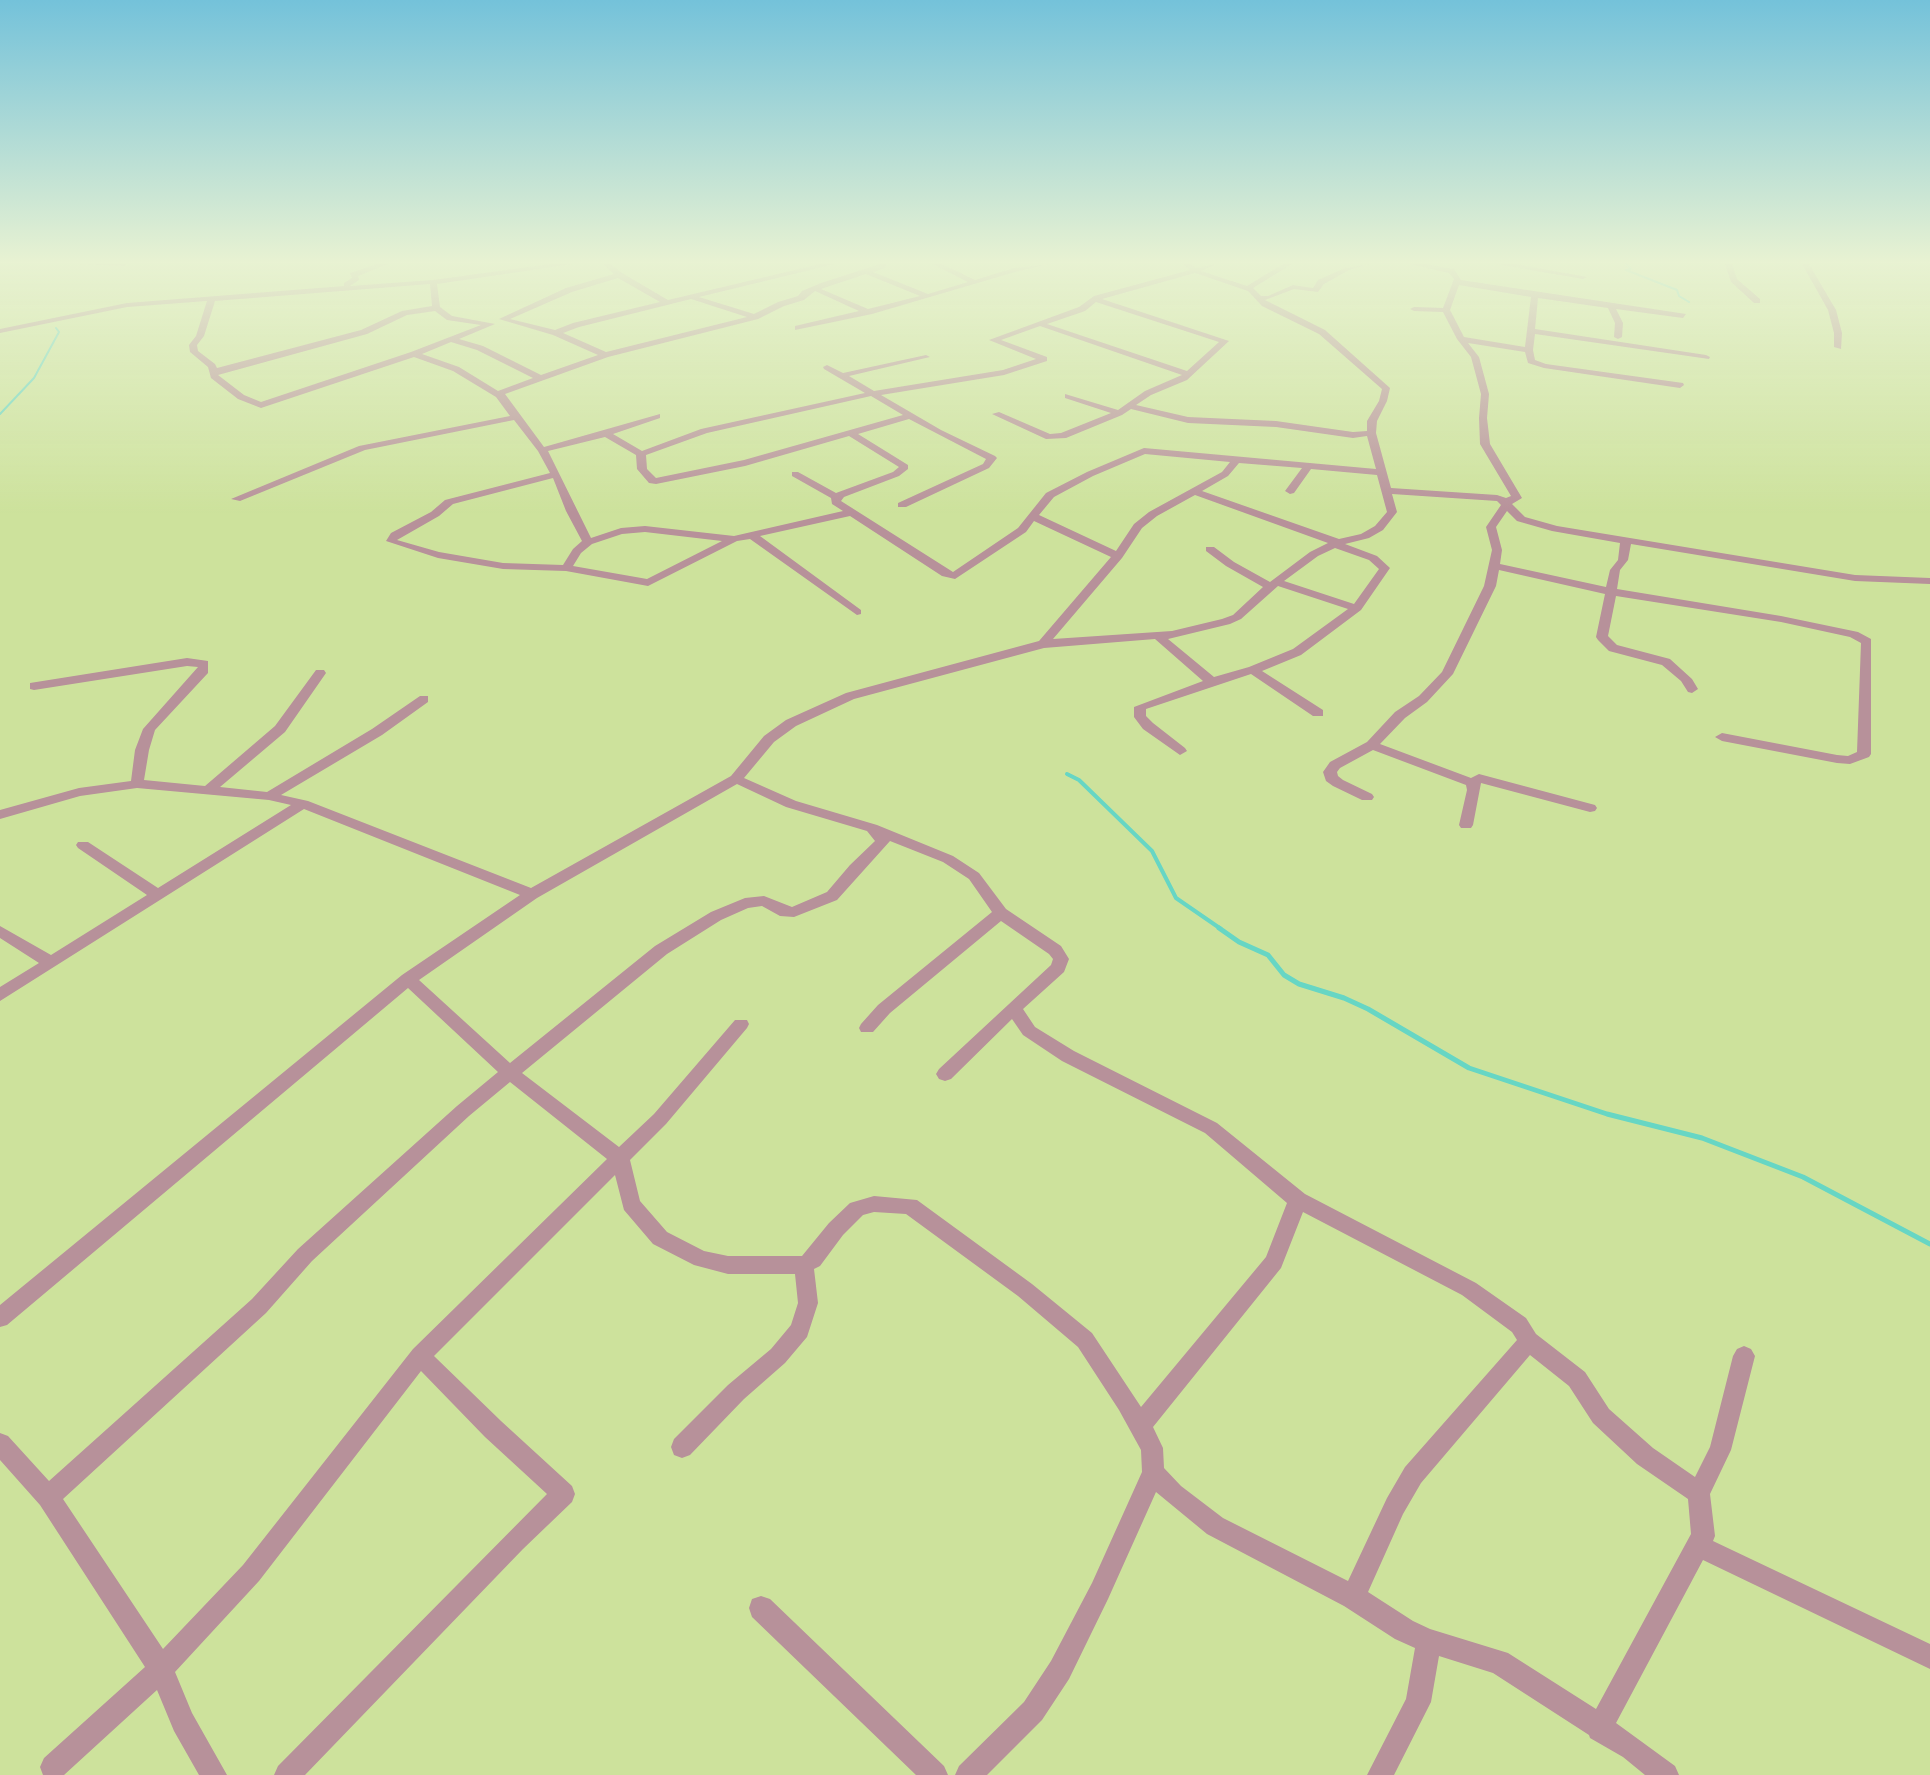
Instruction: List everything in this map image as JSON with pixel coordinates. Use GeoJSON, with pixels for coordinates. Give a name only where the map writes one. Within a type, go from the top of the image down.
{"type":"FeatureCollection","features":[{"type":"Feature","properties":{"kind":"street"},"geometry":{"type":"LineString","coordinates":[[193,347],[194,352],[212,366],[214,376],[241,397],[261,405],[433,347]]}},
{"type":"Feature","properties":{"kind":"street"},"geometry":{"type":"LineString","coordinates":[[213,372],[308,347]]}},
{"type":"Feature","properties":{"kind":"street"},"geometry":{"type":"LineString","coordinates":[[476,347],[540,378]]}},
{"type":"Feature","properties":{"kind":"street"},"geometry":{"type":"LineString","coordinates":[[587,347],[605,355]]}},
{"type":"Feature","properties":{"kind":"street"},"geometry":{"type":"LineString","coordinates":[[499,394],[605,355],[637,347]]}},
{"type":"Feature","properties":{"kind":"street"},"geometry":{"type":"LineString","coordinates":[[606,434],[641,454],[704,431],[875,393],[1004,372],[1043,361],[1041,357],[1012,347]]}},
{"type":"Feature","properties":{"kind":"street"},"geometry":{"type":"LineString","coordinates":[[1108,347],[1188,374]]}},
{"type":"Feature","properties":{"kind":"street"},"geometry":{"type":"LineString","coordinates":[[996,414],[1056,438],[1119,413],[1148,393],[1184,378],[1219,347]]}},
{"type":"Feature","properties":{"kind":"street"},"geometry":{"type":"LineString","coordinates":[[0,1318],[408,979],[532,894],[736,779],[769,739],[818,709],[850,696],[1043,644],[1192,632],[1226,622],[1238,617],[1274,584],[1314,554],[1336,543],[1365,536],[1387,520],[1392,512],[1371,433],[1372,421],[1386,393],[1386,388],[1338,347]]}},
{"type":"Feature","properties":{"kind":"street"},"geometry":{"type":"LineString","coordinates":[[1385,491],[1506,501],[1516,498],[1516,493],[1485,444],[1483,418],[1485,394],[1475,357],[1467,347]]}},
{"type":"Feature","properties":{"kind":"street"},"geometry":{"type":"LineString","coordinates":[[1509,347],[1529,350]]}},
{"type":"Feature","properties":{"kind":"street"},"geometry":{"type":"LineString","coordinates":[[1529,347],[1531,361],[1544,366],[1680,385]]}},
{"type":"Feature","properties":{"kind":"street"},"geometry":{"type":"LineString","coordinates":[[1638,347],[1706,357]]}},
{"type":"Feature","properties":{"kind":"street"},"geometry":{"type":"LineString","coordinates":[[414,354],[456,369],[481,386],[499,394],[542,450],[588,542]]}},
{"type":"Feature","properties":{"kind":"street"},"geometry":{"type":"LineString","coordinates":[[840,376],[926,357]]}},
{"type":"Feature","properties":{"kind":"street"},"geometry":{"type":"LineString","coordinates":[[827,367],[875,393],[938,432],[989,455],[992,461],[902,505]]}},
{"type":"Feature","properties":{"kind":"street"},"geometry":{"type":"LineString","coordinates":[[1068,396],[1119,413]]}},
{"type":"Feature","properties":{"kind":"street"},"geometry":{"type":"LineString","coordinates":[[1129,406],[1188,420],[1276,424],[1353,435],[1371,433]]}},
{"type":"Feature","properties":{"kind":"street"},"geometry":{"type":"LineString","coordinates":[[542,450],[606,434],[657,416]]}},
{"type":"Feature","properties":{"kind":"street"},"geometry":{"type":"LineString","coordinates":[[641,454],[642,469],[652,481],[656,481],[745,463],[910,416]]}},
{"type":"Feature","properties":{"kind":"street"},"geometry":{"type":"LineString","coordinates":[[236,499],[362,448],[517,417]]}},
{"type":"Feature","properties":{"kind":"street"},"geometry":{"type":"LineString","coordinates":[[836,497],[896,474],[905,467],[849,432]]}},
{"type":"Feature","properties":{"kind":"street"},"geometry":{"type":"LineString","coordinates":[[836,497],[836,502],[852,513],[946,574],[955,576],[1014,536],[1034,517],[1050,495],[1133,454],[1155,451],[1383,473]]}},
{"type":"Feature","properties":{"kind":"street"},"geometry":{"type":"LineString","coordinates":[[1043,644],[1118,556],[1138,526],[1153,514],[1225,474],[1236,460]]}},
{"type":"Feature","properties":{"kind":"street"},"geometry":{"type":"LineString","coordinates":[[1290,491],[1309,466]]}},
{"type":"Feature","properties":{"kind":"street"},"geometry":{"type":"LineString","coordinates":[[556,474],[449,502],[435,514],[395,536],[391,541],[438,555],[503,566],[566,568],[648,583],[734,539]]}},
{"type":"Feature","properties":{"kind":"street"},"geometry":{"type":"LineString","coordinates":[[795,474],[836,497]]}},
{"type":"Feature","properties":{"kind":"street"},"geometry":{"type":"LineString","coordinates":[[1180,751],[1148,726],[1140,717],[1140,707],[1252,670],[1297,652],[1356,608],[1384,568],[1373,558],[1336,543],[1196,492]]}},
{"type":"Feature","properties":{"kind":"street"},"geometry":{"type":"LineString","coordinates":[[1506,501],[1521,519],[1534,524],[1855,578],[1930,581]]}},
{"type":"Feature","properties":{"kind":"street"},"geometry":{"type":"LineString","coordinates":[[1367,797],[1338,783],[1331,778],[1330,772],[1335,765],[1372,745],[1400,715],[1424,699],[1447,674],[1490,586],[1497,550],[1491,527],[1506,501]]}},
{"type":"Feature","properties":{"kind":"street"},"geometry":{"type":"LineString","coordinates":[[566,568],[577,551],[588,542],[621,531],[645,530],[734,539],[852,513]]}},
{"type":"Feature","properties":{"kind":"street"},"geometry":{"type":"LineString","coordinates":[[1034,517],[1118,556]]}},
{"type":"Feature","properties":{"kind":"street"},"geometry":{"type":"LineString","coordinates":[[753,536],[857,612]]}},
{"type":"Feature","properties":{"kind":"street"},"geometry":{"type":"LineString","coordinates":[[1626,539],[1623,560],[1615,570],[1613,592],[1602,637],[1613,648],[1666,662],[1686,679],[1692,689]]}},
{"type":"Feature","properties":{"kind":"street"},"geometry":{"type":"LineString","coordinates":[[1209,549],[1230,564],[1274,584],[1356,608]]}},
{"type":"Feature","properties":{"kind":"street"},"geometry":{"type":"LineString","coordinates":[[1495,566],[1613,592],[1781,619],[1854,634],[1867,642],[1864,754],[1850,760],[1837,759],[1722,737]]}},
{"type":"Feature","properties":{"kind":"street"},"geometry":{"type":"LineString","coordinates":[[1157,635],[1212,682]]}},
{"type":"Feature","properties":{"kind":"street"},"geometry":{"type":"LineString","coordinates":[[34,686],[187,662],[198,661],[204,664],[204,670],[149,729],[142,750],[137,784]]}},
{"type":"Feature","properties":{"kind":"street"},"geometry":{"type":"LineString","coordinates":[[1252,670],[1318,712]]}},
{"type":"Feature","properties":{"kind":"street"},"geometry":{"type":"LineString","coordinates":[[210,789],[280,729],[320,673]]}},
{"type":"Feature","properties":{"kind":"street"},"geometry":{"type":"LineString","coordinates":[[269,796],[368,738],[424,699]]}},
{"type":"Feature","properties":{"kind":"street"},"geometry":{"type":"LineString","coordinates":[[1372,745],[1472,783]]}},
{"type":"Feature","properties":{"kind":"street"},"geometry":{"type":"LineString","coordinates":[[1472,783],[1479,778],[1590,808]]}},
{"type":"Feature","properties":{"kind":"street"},"geometry":{"type":"LineString","coordinates":[[736,779],[791,804],[872,828],[960,866],[984,885],[1001,913],[1055,950],[1061,959],[1058,968],[945,1074]]}},
{"type":"Feature","properties":{"kind":"street"},"geometry":{"type":"LineString","coordinates":[[1466,825],[1474,790],[1472,783]]}},
{"type":"Feature","properties":{"kind":"street"},"geometry":{"type":"LineString","coordinates":[[0,815],[79,792],[137,784],[269,796],[303,804],[532,894]]}},
{"type":"Feature","properties":{"kind":"street"},"geometry":{"type":"LineString","coordinates":[[0,994],[303,804]]}},
{"type":"Feature","properties":{"kind":"street"},"geometry":{"type":"LineString","coordinates":[[48,1497],[259,1306],[305,1255],[463,1111],[624,979],[661,950],[716,916],[745,903],[756,901],[794,912],[832,896],[855,868],[882,844],[883,840],[872,828]]}},
{"type":"Feature","properties":{"kind":"street"},"geometry":{"type":"LineString","coordinates":[[83,844],[157,894]]}},
{"type":"Feature","properties":{"kind":"street"},"geometry":{"type":"LineString","coordinates":[[867,1028],[884,1009],[1001,913]]}},
{"type":"Feature","properties":{"kind":"street"},"geometry":{"type":"LineString","coordinates":[[0,931],[51,963]]}},
{"type":"Feature","properties":{"kind":"street"},"geometry":{"type":"LineString","coordinates":[[408,979],[510,1073],[621,1159],[631,1204],[660,1238],[701,1259],[728,1265],[804,1265],[813,1260],[836,1229],[857,1209],[874,1204],[910,1206],[1025,1290],[1085,1340],[1152,1448],[1153,1473],[1100,1591],[1060,1670],[1033,1711],[968,1775]]}},
{"type":"Feature","properties":{"kind":"street"},"geometry":{"type":"LineString","coordinates":[[1013,1008],[1029,1031],[1068,1056],[1211,1128],[1298,1200],[1469,1289],[1509,1315],[1519,1324],[1529,1341],[1576,1379],[1601,1416],[1645,1456],[1699,1493]]}},
{"type":"Feature","properties":{"kind":"street"},"geometry":{"type":"LineString","coordinates":[[53,1767],[161,1669],[251,1573],[420,1356],[660,1119],[741,1024]]}},
{"type":"Feature","properties":{"kind":"street"},"geometry":{"type":"LineString","coordinates":[[1140,1426],[1274,1262],[1298,1200]]}},
{"type":"Feature","properties":{"kind":"street"},"geometry":{"type":"LineString","coordinates":[[682,1447],[736,1392],[778,1356],[800,1330],[808,1304],[804,1265]]}},
{"type":"Feature","properties":{"kind":"street"},"geometry":{"type":"LineString","coordinates":[[1353,1597],[1395,1506],[1413,1475],[1529,1341]]}},
{"type":"Feature","properties":{"kind":"street"},"geometry":{"type":"LineString","coordinates":[[287,1775],[515,1541],[564,1494],[493,1429],[420,1356]]}},
{"type":"Feature","properties":{"kind":"street"},"geometry":{"type":"LineString","coordinates":[[1599,1729],[1703,1536],[1699,1493],[1720,1450],[1744,1356]]}},
{"type":"Feature","properties":{"kind":"street"},"geometry":{"type":"LineString","coordinates":[[0,1444],[48,1497],[161,1669],[183,1722],[214,1775]]}},
{"type":"Feature","properties":{"kind":"street"},"geometry":{"type":"LineString","coordinates":[[1153,1473],[1173,1494],[1215,1526],[1353,1597],[1404,1630],[1429,1641],[1499,1662],[1599,1729],[1632,1748],[1666,1775]]}},
{"type":"Feature","properties":{"kind":"street"},"geometry":{"type":"LineString","coordinates":[[1698,1546],[1930,1657]]}},
{"type":"Feature","properties":{"kind":"street"},"geometry":{"type":"LineString","coordinates":[[761,1608],[935,1775]]}},
{"type":"Feature","properties":{"kind":"street"},"geometry":{"type":"LineString","coordinates":[[1380,1775],[1418,1702],[1429,1641]]}},
{"type":"Feature","properties":{"kind":"waterway"},"geometry":{"type":"LineString","coordinates":[[0,414],[34,378],[51,347]]}},
{"type":"Feature","properties":{"kind":"waterway"},"geometry":{"type":"LineString","coordinates":[[1067,774],[1079,780],[1152,851],[1176,898],[1221,929]]}},
{"type":"Feature","properties":{"kind":"waterway"},"geometry":{"type":"LineString","coordinates":[[1219,928],[1239,942],[1268,955],[1284,975],[1299,984],[1344,998],[1368,1009],[1469,1068],[1607,1114],[1702,1138],[1803,1177],[1930,1244]]}}]}
